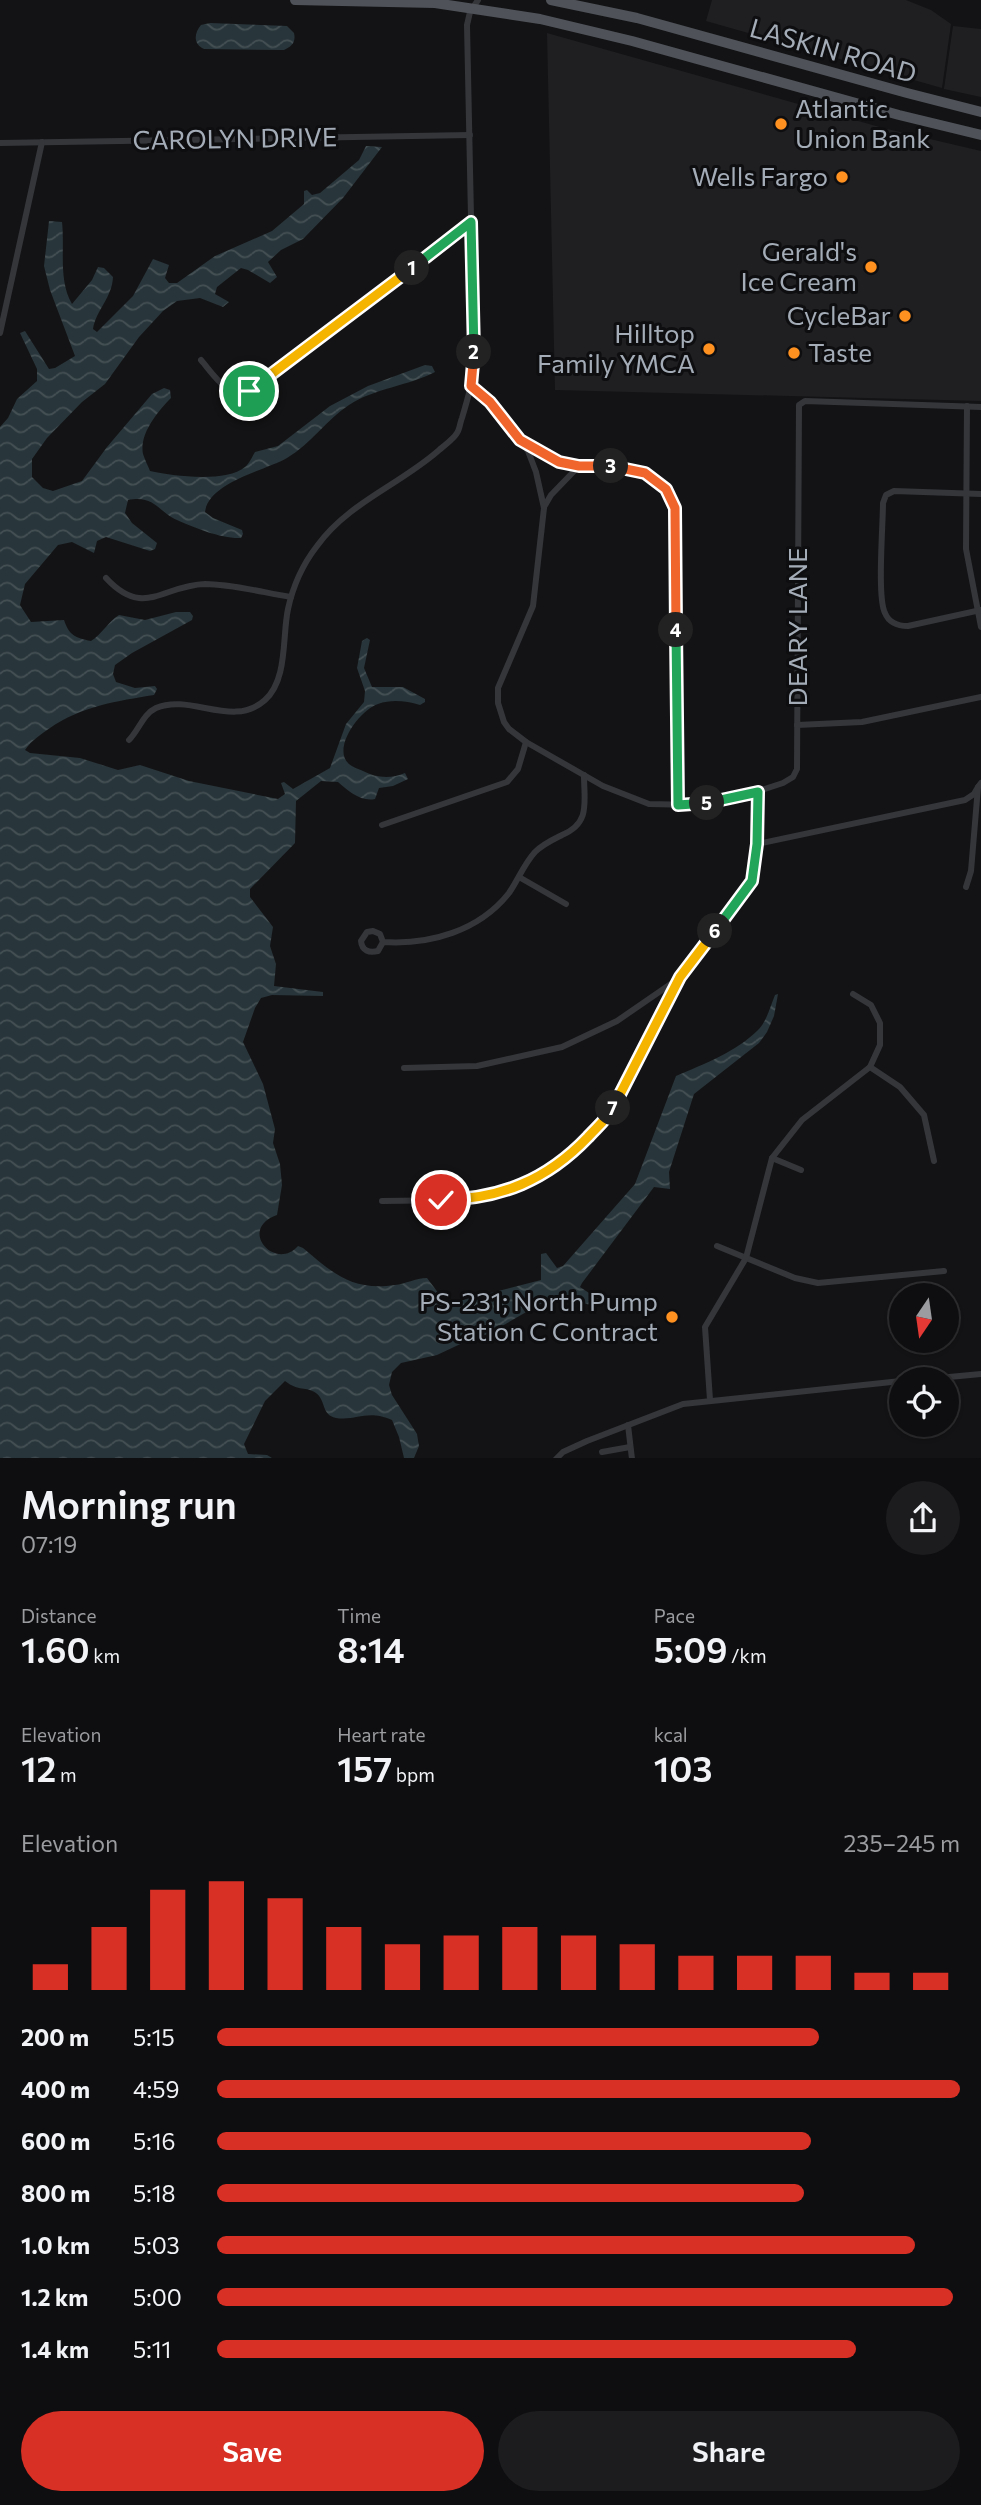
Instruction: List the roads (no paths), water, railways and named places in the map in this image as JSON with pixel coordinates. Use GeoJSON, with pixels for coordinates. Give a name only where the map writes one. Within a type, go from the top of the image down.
{"type":"FeatureCollection","features":[{"type":"Feature","properties":{"kind":"main road","name":"LASKIN ROAD"},"geometry":{"type":"LineString","coordinates":[[295,0],[475,4],[617,37],[981,135]]}},
{"type":"Feature","properties":{"kind":"main road","name":"LASKIN ROAD"},"geometry":{"type":"LineString","coordinates":[[551,0],[617,13],[981,112]]}},
{"type":"Feature","properties":{"kind":"street"},"geometry":{"type":"LineString","coordinates":[[129,740],[148,713],[158,707],[179,705],[235,711],[253,707],[267,699],[279,674],[291,597],[311,554],[338,522],[368,498],[401,480],[457,434],[471,386],[474,360],[467,25],[475,4]]}},
{"type":"Feature","properties":{"kind":"street","name":"CAROLYN DRIVE"},"geometry":{"type":"LineString","coordinates":[[0,143],[470,135]]}},
{"type":"Feature","properties":{"kind":"street"},"geometry":{"type":"LineString","coordinates":[[0,332],[42,142]]}},
{"type":"Feature","properties":{"kind":"street"},"geometry":{"type":"LineString","coordinates":[[201,360],[229,391],[239,394],[249,391],[384,291],[471,222]]}},
{"type":"Feature","properties":{"kind":"street"},"geometry":{"type":"LineString","coordinates":[[382,1201],[458,1200],[495,1195],[540,1177],[567,1159],[611,1113],[680,977],[752,881],[757,844],[758,792],[713,803],[663,806],[640,801],[584,775],[526,742],[504,722],[497,695],[501,679],[533,606],[544,508],[533,461],[490,402],[471,386]]}},
{"type":"Feature","properties":{"kind":"street","name":"DEARY LANE"},"geometry":{"type":"LineString","coordinates":[[758,792],[789,780],[795,774],[797,762],[798,407],[805,401],[981,407]]}},
{"type":"Feature","properties":{"kind":"street"},"geometry":{"type":"LineString","coordinates":[[967,406],[966,549],[981,626]]}},
{"type":"Feature","properties":{"kind":"street"},"geometry":{"type":"LineString","coordinates":[[520,440],[559,462],[579,466],[616,466],[645,473],[666,489],[675,508],[678,805]]}},
{"type":"Feature","properties":{"kind":"street"},"geometry":{"type":"LineString","coordinates":[[544,508],[551,495],[579,466]]}},
{"type":"Feature","properties":{"kind":"street"},"geometry":{"type":"LineString","coordinates":[[979,611],[908,626],[898,625],[883,611],[882,552],[883,503],[890,492],[981,494]]}},
{"type":"Feature","properties":{"kind":"street"},"geometry":{"type":"LineString","coordinates":[[106,578],[122,592],[137,599],[153,598],[202,584],[291,597]]}},
{"type":"Feature","properties":{"kind":"street"},"geometry":{"type":"LineString","coordinates":[[797,725],[862,722],[981,697]]}},
{"type":"Feature","properties":{"kind":"street"},"geometry":{"type":"LineString","coordinates":[[382,825],[507,782],[518,769],[526,742]]}},
{"type":"Feature","properties":{"kind":"street"},"geometry":{"type":"LineString","coordinates":[[383,942],[418,942],[467,928],[497,906],[537,850],[575,829],[580,823],[584,810],[584,775]]}},
{"type":"Feature","properties":{"kind":"street"},"geometry":{"type":"LineString","coordinates":[[757,844],[965,800],[974,794],[980,785]]}},
{"type":"Feature","properties":{"kind":"street"},"geometry":{"type":"LineString","coordinates":[[966,887],[971,871],[980,785]]}},
{"type":"Feature","properties":{"kind":"street"},"geometry":{"type":"LineString","coordinates":[[519,877],[566,904]]}},
{"type":"Feature","properties":{"kind":"street"},"geometry":{"type":"LineString","coordinates":[[404,1068],[477,1066],[562,1047],[617,1021],[680,977]]}},
{"type":"Feature","properties":{"kind":"street"},"geometry":{"type":"LineString","coordinates":[[710,1400],[705,1327],[746,1258],[772,1158],[802,1120],[870,1067],[880,1045],[880,1023],[871,1005],[853,994]]}},
{"type":"Feature","properties":{"kind":"street"},"geometry":{"type":"LineString","coordinates":[[870,1067],[900,1087],[924,1115],[933,1161]]}},
{"type":"Feature","properties":{"kind":"street"},"geometry":{"type":"LineString","coordinates":[[772,1158],[801,1170]]}},
{"type":"Feature","properties":{"kind":"street"},"geometry":{"type":"LineString","coordinates":[[717,1246],[795,1278],[818,1283],[944,1271]]}},
{"type":"Feature","properties":{"kind":"street"},"geometry":{"type":"LineString","coordinates":[[959,1376],[981,1374]]}},
{"type":"Feature","properties":{"kind":"street"},"geometry":{"type":"LineString","coordinates":[[556,1458],[563,1452],[683,1404],[889,1382]]}},
{"type":"Feature","properties":{"kind":"street"},"geometry":{"type":"LineString","coordinates":[[628,1425],[632,1458]]}},
{"type":"Feature","properties":{"kind":"street"},"geometry":{"type":"LineString","coordinates":[[602,1452],[630,1447]]}},
{"type":"Feature","properties":{"kind":"water"},"geometry":{"type":"Polygon","coordinates":[[[210,23],[287,26],[294,33],[294,41],[284,50],[204,49],[196,41],[196,35],[201,25],[210,23]]]}},
{"type":"Feature","properties":{"kind":"water"},"geometry":{"type":"Polygon","coordinates":[[[366,146],[382,147],[343,198],[303,239],[281,250],[268,262],[277,277],[270,283],[241,268],[217,287],[215,294],[229,302],[223,307],[200,298],[177,301],[163,311],[139,337],[105,384],[82,402],[47,438],[32,459],[32,477],[43,488],[53,491],[82,481],[152,394],[164,388],[170,390],[171,398],[151,423],[144,439],[143,454],[150,471],[212,477],[236,472],[245,467],[255,452],[278,446],[330,406],[368,386],[425,365],[432,366],[435,372],[359,399],[341,411],[304,446],[287,458],[239,479],[216,493],[205,512],[242,530],[241,538],[226,537],[200,529],[177,520],[150,502],[137,499],[128,500],[125,513],[132,523],[157,543],[155,549],[150,551],[106,537],[97,541],[94,553],[72,542],[58,545],[25,584],[20,605],[31,622],[64,620],[73,635],[91,641],[119,615],[145,620],[176,612],[190,612],[193,616],[192,620],[115,665],[113,674],[116,682],[135,688],[155,686],[157,689],[154,695],[113,702],[75,714],[33,740],[25,750],[30,753],[80,758],[118,770],[140,765],[189,781],[278,799],[285,794],[281,783],[284,782],[293,789],[330,768],[346,724],[364,702],[365,691],[357,668],[362,641],[367,638],[370,640],[364,668],[372,687],[403,687],[425,699],[420,705],[394,701],[371,707],[357,721],[346,739],[344,757],[349,764],[378,776],[389,777],[405,773],[408,779],[393,786],[379,788],[375,799],[370,800],[355,795],[338,782],[321,781],[296,801],[295,843],[250,889],[250,897],[273,927],[270,946],[276,964],[274,986],[323,992],[323,996],[272,995],[261,998],[243,1042],[263,1084],[275,1129],[273,1143],[280,1164],[282,1185],[277,1215],[265,1221],[260,1229],[260,1238],[264,1246],[279,1254],[289,1253],[298,1246],[303,1248],[334,1273],[355,1283],[380,1286],[427,1278],[445,1302],[541,1280],[541,1254],[546,1253],[557,1268],[563,1266],[635,1184],[676,1076],[719,1057],[749,1038],[764,1022],[775,995],[778,994],[774,1016],[759,1043],[694,1094],[669,1172],[670,1189],[654,1187],[582,1283],[580,1287],[604,1305],[597,1307],[556,1295],[488,1334],[437,1355],[401,1363],[392,1372],[389,1385],[392,1395],[417,1434],[419,1446],[414,1458],[404,1458],[392,1420],[376,1415],[336,1418],[328,1414],[316,1393],[294,1387],[285,1381],[265,1401],[244,1444],[248,1454],[267,1455],[272,1458],[0,1458],[0,427],[8,418],[17,399],[37,381],[37,369],[20,333],[25,331],[49,369],[75,356],[50,290],[44,266],[49,221],[62,222],[63,275],[72,304],[92,280],[98,267],[104,268],[113,277],[110,291],[95,322],[93,329],[97,332],[133,296],[153,259],[169,265],[165,278],[169,283],[177,283],[215,256],[272,231],[304,204],[304,191],[307,190],[312,195],[320,193],[359,160],[366,146]]]}},
{"type":"Feature","properties":{"kind":"place","name":"Atlantic Union Bank"},"geometry":{"type":"Point","coordinates":[781,124]}},
{"type":"Feature","properties":{"kind":"place","name":"Wells Fargo"},"geometry":{"type":"Point","coordinates":[842,177]}},
{"type":"Feature","properties":{"kind":"place","name":"Gerald's Ice Cream"},"geometry":{"type":"Point","coordinates":[871,267]}},
{"type":"Feature","properties":{"kind":"place","name":"CycleBar"},"geometry":{"type":"Point","coordinates":[905,316]}},
{"type":"Feature","properties":{"kind":"place","name":"Hilltop Family YMCA"},"geometry":{"type":"Point","coordinates":[709,349]}},
{"type":"Feature","properties":{"kind":"place","name":"Taste"},"geometry":{"type":"Point","coordinates":[794,353]}},
{"type":"Feature","properties":{"kind":"place","name":"PS-231; North Pump Station C Contract"},"geometry":{"type":"Point","coordinates":[672,1317]}}]}
